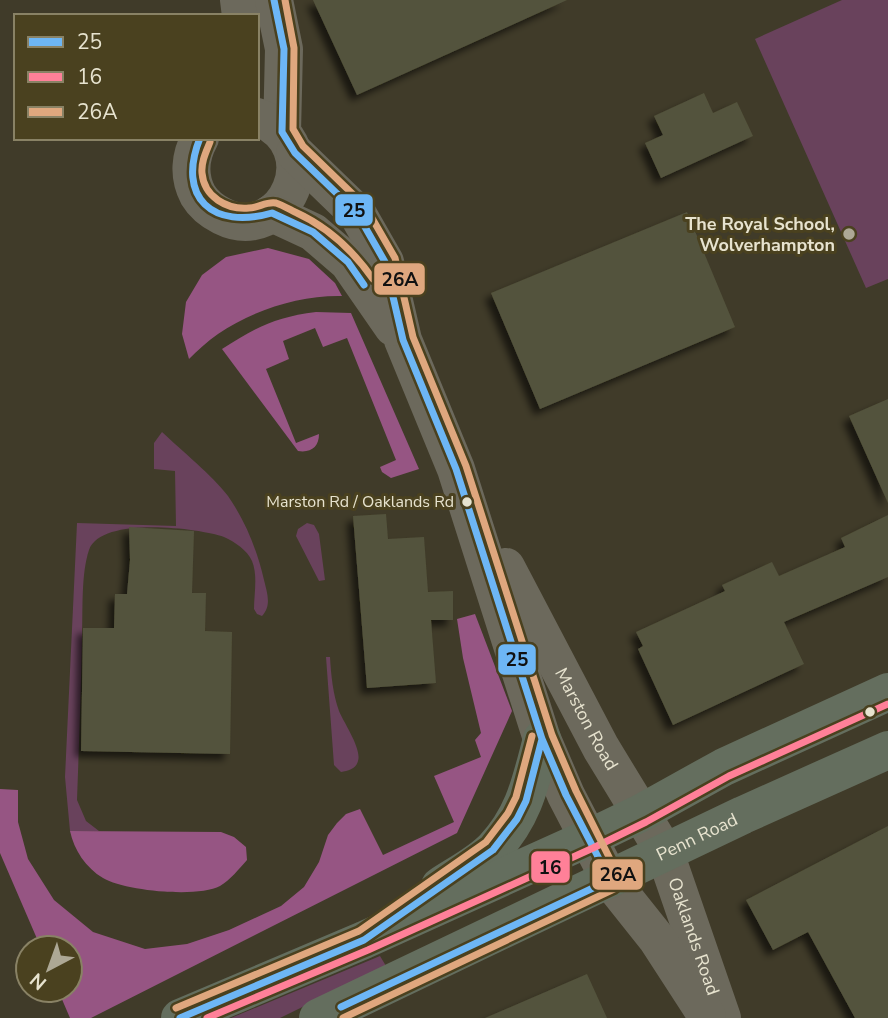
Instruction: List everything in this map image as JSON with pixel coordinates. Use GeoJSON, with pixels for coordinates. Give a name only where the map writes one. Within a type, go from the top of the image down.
{"type":"FeatureCollection","features":[{"type":"Feature","properties":{"kind":"highway"},"geometry":{"type":"LineString","coordinates":[[180,1018],[364,940],[589,838],[724,767],[888,692]]}},
{"type":"Feature","properties":{"kind":"highway"},"geometry":{"type":"LineString","coordinates":[[364,940],[493,849],[517,819],[526,801],[542,739]]}},
{"type":"Feature","properties":{"kind":"highway","name":"Penn Road"},"geometry":{"type":"LineString","coordinates":[[318,1018],[888,750]]}},
{"type":"Feature","properties":{"kind":"street"},"geometry":{"type":"LineString","coordinates":[[199,140],[192,157],[191,173],[202,202],[215,212],[229,219],[258,219],[272,213],[285,202],[293,187],[297,170],[278,134],[284,49],[274,0]]}},
{"type":"Feature","properties":{"kind":"street","name":"Marston Road"},"geometry":{"type":"LineString","coordinates":[[278,134],[357,213],[385,261],[403,340],[456,469],[542,739],[566,795],[610,880]]}},
{"type":"Feature","properties":{"kind":"street","name":"Marston Road"},"geometry":{"type":"LineString","coordinates":[[272,213],[313,232],[348,262],[403,340]]}},
{"type":"Feature","properties":{"kind":"street","name":"Marston Road"},"geometry":{"type":"LineString","coordinates":[[456,469],[587,723],[665,853]]}},
{"type":"Feature","properties":{"kind":"street","name":"Oaklands Road"},"geometry":{"type":"LineString","coordinates":[[665,853],[722,1018]]}},
{"type":"Feature","properties":{"kind":"street","name":"Oaklands Road"},"geometry":{"type":"LineString","coordinates":[[610,880],[657,939],[708,1018]]}},
{"type":"Feature","properties":{"kind":"shaded area","name":"The Royal School, Wolverhampton"},"geometry":{"type":"Polygon","coordinates":[[[842,0],[888,0],[888,279],[866,288],[755,39],[842,0]]]}},
{"type":"Feature","properties":{"kind":"shaded area"},"geometry":{"type":"Polygon","coordinates":[[[268,248],[309,259],[335,283],[342,296],[294,301],[262,311],[218,334],[189,359],[182,334],[186,302],[202,275],[226,257],[268,248]]]}},
{"type":"Feature","properties":{"kind":"shaded area"},"geometry":{"type":"Polygon","coordinates":[[[316,312],[351,313],[419,469],[391,478],[382,472],[380,467],[396,460],[347,338],[323,347],[315,328],[283,341],[289,359],[266,369],[296,443],[319,434],[316,446],[307,451],[298,451],[222,349],[267,324],[316,312]]]}},
{"type":"Feature","properties":{"kind":"shaded area"},"geometry":{"type":"Polygon","coordinates":[[[162,432],[214,480],[234,506],[258,558],[267,594],[267,608],[262,616],[257,614],[254,609],[255,579],[252,561],[240,547],[224,537],[194,530],[151,527],[111,532],[97,539],[86,559],[84,581],[77,800],[86,821],[99,831],[70,831],[65,777],[77,523],[176,526],[175,471],[154,469],[154,443],[162,432]]]}},
{"type":"Feature","properties":{"kind":"shaded area"},"geometry":{"type":"Polygon","coordinates":[[[307,523],[314,525],[319,534],[325,580],[319,581],[296,536],[298,529],[307,523]]]}},
{"type":"Feature","properties":{"kind":"shaded area"},"geometry":{"type":"Polygon","coordinates":[[[475,614],[512,711],[457,833],[91,1018],[70,1018],[64,1004],[84,1004],[84,934],[35,934],[0,853],[0,789],[18,790],[18,822],[28,859],[54,900],[93,932],[145,949],[187,944],[229,930],[281,906],[304,887],[319,862],[328,835],[346,814],[360,809],[383,855],[454,822],[434,776],[481,757],[475,740],[481,733],[463,658],[457,619],[475,614]]]}},
{"type":"Feature","properties":{"kind":"shaded area"},"geometry":{"type":"Polygon","coordinates":[[[326,657],[330,657],[339,711],[359,756],[354,768],[341,772],[334,765],[326,657]]]}},
{"type":"Feature","properties":{"kind":"shaded area"},"geometry":{"type":"Polygon","coordinates":[[[70,831],[221,832],[234,837],[246,847],[247,860],[224,884],[210,890],[179,892],[144,889],[113,883],[97,874],[82,858],[70,831]]]}},
{"type":"Feature","properties":{"kind":"shaded area"},"geometry":{"type":"Polygon","coordinates":[[[380,956],[386,966],[280,1018],[231,1018],[380,956]]]}},
{"type":"Feature","properties":{"kind":"building"},"geometry":{"type":"Polygon","coordinates":[[[313,0],[567,0],[357,95],[313,0]]]}},
{"type":"Feature","properties":{"kind":"building"},"geometry":{"type":"Polygon","coordinates":[[[704,93],[713,113],[737,102],[753,136],[661,178],[645,143],[663,135],[654,116],[704,93]]]}},
{"type":"Feature","properties":{"kind":"building"},"geometry":{"type":"Polygon","coordinates":[[[687,212],[735,327],[540,409],[491,293],[687,212]]]}},
{"type":"Feature","properties":{"kind":"building"},"geometry":{"type":"Polygon","coordinates":[[[888,399],[888,503],[849,416],[888,399]]]}},
{"type":"Feature","properties":{"kind":"building"},"geometry":{"type":"Polygon","coordinates":[[[386,514],[388,539],[424,537],[428,592],[453,591],[453,620],[431,620],[436,683],[367,688],[353,516],[386,514]]]}},
{"type":"Feature","properties":{"kind":"building"},"geometry":{"type":"Polygon","coordinates":[[[888,515],[888,577],[784,622],[804,664],[673,725],[638,649],[643,646],[636,632],[725,591],[722,585],[772,562],[779,576],[845,547],[841,538],[888,515]]]}},
{"type":"Feature","properties":{"kind":"building"},"geometry":{"type":"Polygon","coordinates":[[[129,527],[194,531],[192,593],[206,593],[205,631],[232,632],[230,754],[81,751],[83,628],[114,628],[115,594],[127,594],[129,527]]]}},
{"type":"Feature","properties":{"kind":"building"},"geometry":{"type":"Polygon","coordinates":[[[888,826],[888,1018],[855,1018],[808,932],[773,950],[746,900],[888,826]]]}},
{"type":"Feature","properties":{"kind":"building"},"geometry":{"type":"Polygon","coordinates":[[[587,974],[607,1018],[485,1018],[587,974]]]}},
{"type":"Feature","properties":{"kind":"transit line","name":"25"},"geometry":{"type":"LineString","coordinates":[[274,0],[284,49],[282,132],[295,153],[357,213],[385,262],[403,340],[456,469],[542,739],[566,795],[610,880]]}},
{"type":"Feature","properties":{"kind":"transit line","name":"26A"},"geometry":{"type":"LineString","coordinates":[[285,0],[294,48],[293,129],[303,146],[365,206],[395,258],[413,337],[466,466],[552,735],[576,791],[620,879],[619,885],[614,889],[343,1018]]}},
{"type":"Feature","properties":{"kind":"transit line","name":"25"},"geometry":{"type":"LineString","coordinates":[[199,140],[193,177],[197,193],[205,204],[217,213],[232,217],[272,213],[313,232],[348,262],[364,285]]}},
{"type":"Feature","properties":{"kind":"transit line","name":"26A"},"geometry":{"type":"LineString","coordinates":[[210,142],[202,173],[212,195],[233,207],[252,208],[276,203],[307,218],[338,240],[357,258],[373,279]]}},
{"type":"Feature","properties":{"kind":"transit line","name":"16"},"geometry":{"type":"LineString","coordinates":[[207,1018],[368,950],[593,848],[729,776],[888,704]]}},
{"type":"Feature","properties":{"kind":"transit line","name":"26A"},"geometry":{"type":"LineString","coordinates":[[176,1008],[359,931],[486,842],[508,813],[516,797],[532,736]]}},
{"type":"Feature","properties":{"kind":"transit line","name":"25"},"geometry":{"type":"LineString","coordinates":[[180,1018],[364,940],[493,850],[517,819],[526,801],[542,739]]}},
{"type":"Feature","properties":{"kind":"transit line","name":"25"},"geometry":{"type":"LineString","coordinates":[[341,1007],[610,880]]}},
{"type":"Feature","properties":{"kind":"place","name":"The Royal School, Wolverhampton"},"geometry":{"type":"Point","coordinates":[849,234]}},
{"type":"Feature","properties":{"kind":"place","name":"Marston Rd / Oaklands Rd"},"geometry":{"type":"Point","coordinates":[467,502]}}]}
